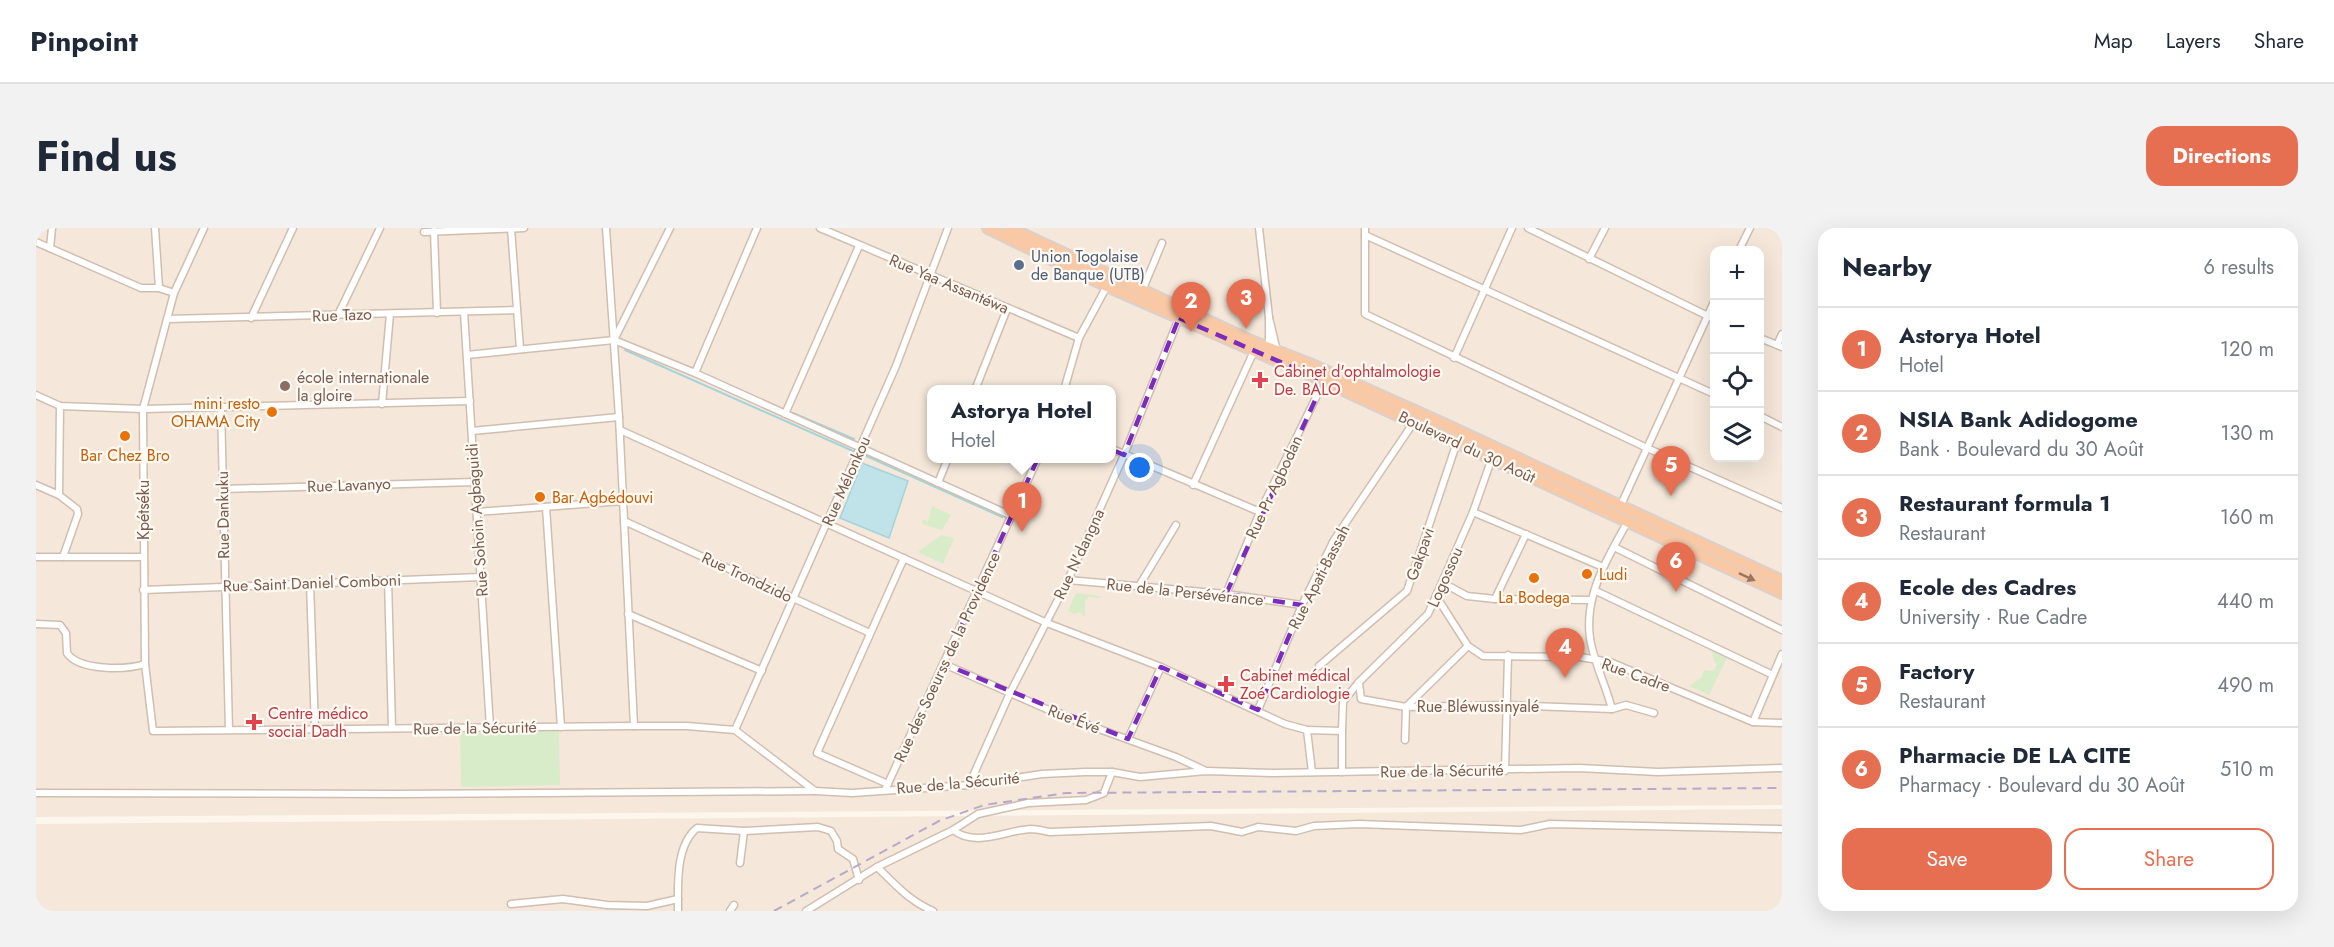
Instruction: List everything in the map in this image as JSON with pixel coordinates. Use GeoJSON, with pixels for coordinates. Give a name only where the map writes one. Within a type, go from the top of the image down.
{"type":"FeatureCollection","features":[{"type":"Feature","properties":{"kind":"highway","name":"Boulevard du 30 Août"},"geometry":{"type":"LineString","coordinates":[[988,228],[1107,286],[1254,351],[1272,353],[1427,416],[1618,512]]}},
{"type":"Feature","properties":{"kind":"highway","name":"Boulevard du 30 Août"},"geometry":{"type":"LineString","coordinates":[[1009,228],[1272,353],[1324,381],[1492,458],[1782,581]]}},
{"type":"Feature","properties":{"kind":"highway","name":"Boulevard du 30 Août"},"geometry":{"type":"LineString","coordinates":[[1630,517],[1782,593]]}},
{"type":"Feature","properties":{"kind":"street"},"geometry":{"type":"LineString","coordinates":[[50,248],[52,228]]}},
{"type":"Feature","properties":{"kind":"street"},"geometry":{"type":"LineString","coordinates":[[155,228],[159,288]]}},
{"type":"Feature","properties":{"kind":"street","name":"Kpétséku"},"geometry":{"type":"LineString","coordinates":[[153,731],[145,664],[142,556],[144,409],[174,293],[204,228]]}},
{"type":"Feature","properties":{"kind":"street"},"geometry":{"type":"LineString","coordinates":[[252,318],[293,228]]}},
{"type":"Feature","properties":{"kind":"street"},"geometry":{"type":"LineString","coordinates":[[338,315],[380,228]]}},
{"type":"Feature","properties":{"kind":"street"},"geometry":{"type":"LineString","coordinates":[[511,228],[520,349]]}},
{"type":"Feature","properties":{"kind":"street"},"geometry":{"type":"LineString","coordinates":[[424,232],[524,228]]}},
{"type":"Feature","properties":{"kind":"street"},"geometry":{"type":"LineString","coordinates":[[606,228],[620,430],[634,726]]}},
{"type":"Feature","properties":{"kind":"street"},"geometry":{"type":"LineString","coordinates":[[614,340],[670,228]]}},
{"type":"Feature","properties":{"kind":"street"},"geometry":{"type":"LineString","coordinates":[[695,373],[757,228]]}},
{"type":"Feature","properties":{"kind":"street","name":"Rue Yaa Assantéwa"},"geometry":{"type":"LineString","coordinates":[[820,228],[1079,338]]}},
{"type":"Feature","properties":{"kind":"street","name":"Rue Mélonkou"},"geometry":{"type":"LineString","coordinates":[[735,730],[896,366],[948,228]]}},
{"type":"Feature","properties":{"kind":"street"},"geometry":{"type":"LineString","coordinates":[[1259,228],[1269,317],[1273,324],[1272,353]]}},
{"type":"Feature","properties":{"kind":"street"},"geometry":{"type":"LineString","coordinates":[[1454,358],[1512,228]]}},
{"type":"Feature","properties":{"kind":"street"},"geometry":{"type":"LineString","coordinates":[[1528,228],[1710,318]]}},
{"type":"Feature","properties":{"kind":"street"},"geometry":{"type":"LineString","coordinates":[[1589,259],[1605,228]]}},
{"type":"Feature","properties":{"kind":"street"},"geometry":{"type":"LineString","coordinates":[[1741,246],[1750,228]]}},
{"type":"Feature","properties":{"kind":"street"},"geometry":{"type":"LineString","coordinates":[[434,231],[437,313]]}},
{"type":"Feature","properties":{"kind":"street"},"geometry":{"type":"LineString","coordinates":[[1710,392],[1365,232],[1365,314],[1647,448],[1782,508]]}},
{"type":"Feature","properties":{"kind":"street"},"geometry":{"type":"LineString","coordinates":[[36,242],[141,288],[159,288],[174,293]]}},
{"type":"Feature","properties":{"kind":"street"},"geometry":{"type":"LineString","coordinates":[[1142,291],[1162,243]]}},
{"type":"Feature","properties":{"kind":"street"},"geometry":{"type":"LineString","coordinates":[[785,414],[859,246]]}},
{"type":"Feature","properties":{"kind":"street"},"geometry":{"type":"LineString","coordinates":[[1065,385],[1079,338],[1107,286]]}},
{"type":"Feature","properties":{"kind":"street"},"geometry":{"type":"LineString","coordinates":[[977,385],[1007,309]]}},
{"type":"Feature","properties":{"kind":"street","name":"Rue Tazo"},"geometry":{"type":"LineString","coordinates":[[167,319],[517,310]]}},
{"type":"Feature","properties":{"kind":"street","name":"Rue Sohoin Agbaguidi"},"geometry":{"type":"LineString","coordinates":[[464,312],[490,727]]}},
{"type":"Feature","properties":{"kind":"street"},"geometry":{"type":"LineString","coordinates":[[382,404],[390,314]]}},
{"type":"Feature","properties":{"kind":"street","name":"Rue N'dangna"},"geometry":{"type":"LineString","coordinates":[[969,786],[1010,693],[1068,580],[1124,455],[1179,318]]}},
{"type":"Feature","properties":{"kind":"street"},"geometry":{"type":"LineString","coordinates":[[1618,512],[1680,377],[1710,320]]}},
{"type":"Feature","properties":{"kind":"street"},"geometry":{"type":"LineString","coordinates":[[1764,340],[1779,346],[1782,334]]}},
{"type":"Feature","properties":{"kind":"street"},"geometry":{"type":"LineString","coordinates":[[467,355],[614,340],[695,373],[1012,516]]}},
{"type":"Feature","properties":{"kind":"street"},"geometry":{"type":"LineString","coordinates":[[1193,485],[1254,351]]}},
{"type":"Feature","properties":{"kind":"street","name":"Rue Pr Agbodan"},"geometry":{"type":"LineString","coordinates":[[1226,594],[1260,512],[1324,381]]}},
{"type":"Feature","properties":{"kind":"street"},"geometry":{"type":"LineString","coordinates":[[36,395],[60,406],[144,409],[470,401]]}},
{"type":"Feature","properties":{"kind":"street"},"geometry":{"type":"LineString","coordinates":[[59,495],[60,406]]}},
{"type":"Feature","properties":{"kind":"street","name":"Rue Dankuku"},"geometry":{"type":"LineString","coordinates":[[221,408],[224,587],[230,730]]}},
{"type":"Feature","properties":{"kind":"street"},"geometry":{"type":"LineString","coordinates":[[472,431],[619,417]]}},
{"type":"Feature","properties":{"kind":"street"},"geometry":{"type":"LineString","coordinates":[[1764,418],[1782,427]]}},
{"type":"Feature","properties":{"kind":"street","name":"Rue Apati-Bassah"},"geometry":{"type":"LineString","coordinates":[[1258,710],[1302,605],[1334,540],[1414,422]]}},
{"type":"Feature","properties":{"kind":"street"},"geometry":{"type":"LineString","coordinates":[[620,430],[1047,623],[1161,667],[1285,724],[1307,730],[1342,731],[1341,772]]}},
{"type":"Feature","properties":{"kind":"street","name":"Gakpavi"},"geometry":{"type":"LineString","coordinates":[[1319,666],[1407,591],[1457,442]]}},
{"type":"Feature","properties":{"kind":"street"},"geometry":{"type":"LineString","coordinates":[[1116,451],[1260,512]]}},
{"type":"Feature","properties":{"kind":"street","name":"Logossou"},"geometry":{"type":"LineString","coordinates":[[1342,731],[1343,702],[1359,683],[1423,622],[1443,584],[1473,512],[1492,458]]}},
{"type":"Feature","properties":{"kind":"street"},"geometry":{"type":"LineString","coordinates":[[938,483],[946,463]]}},
{"type":"Feature","properties":{"kind":"street","name":"Rue des Soeurss de la Providence"},"geometry":{"type":"LineString","coordinates":[[886,787],[1036,463]]}},
{"type":"Feature","properties":{"kind":"street","name":"Rue Lavanyo"},"geometry":{"type":"LineString","coordinates":[[223,489],[475,482]]}},
{"type":"Feature","properties":{"kind":"street"},"geometry":{"type":"LineString","coordinates":[[36,485],[75,505],[78,514],[63,557]]}},
{"type":"Feature","properties":{"kind":"street"},"geometry":{"type":"LineString","coordinates":[[477,512],[623,501]]}},
{"type":"Feature","properties":{"kind":"street"},"geometry":{"type":"LineString","coordinates":[[546,507],[561,727]]}},
{"type":"Feature","properties":{"kind":"street"},"geometry":{"type":"LineString","coordinates":[[1473,512],[1603,567]]}},
{"type":"Feature","properties":{"kind":"street"},"geometry":{"type":"LineString","coordinates":[[1612,709],[1601,669],[1595,660],[1590,637],[1590,600],[1596,591],[1603,567],[1630,517]]}},
{"type":"Feature","properties":{"kind":"street","name":"Rue Trondzido"},"geometry":{"type":"LineString","coordinates":[[624,521],[870,633]]}},
{"type":"Feature","properties":{"kind":"street"},"geometry":{"type":"LineString","coordinates":[[1139,586],[1176,525]]}},
{"type":"Feature","properties":{"kind":"street"},"geometry":{"type":"LineString","coordinates":[[1495,599],[1526,534]]}},
{"type":"Feature","properties":{"kind":"street"},"geometry":{"type":"LineString","coordinates":[[1614,547],[1782,630]]}},
{"type":"Feature","properties":{"kind":"street"},"geometry":{"type":"LineString","coordinates":[[36,557],[142,556]]}},
{"type":"Feature","properties":{"kind":"street"},"geometry":{"type":"LineString","coordinates":[[886,787],[818,753],[904,558]]}},
{"type":"Feature","properties":{"kind":"street","name":"Rue Saint Daniel Comboni"},"geometry":{"type":"LineString","coordinates":[[143,590],[481,576]]}},
{"type":"Feature","properties":{"kind":"street"},"geometry":{"type":"LineString","coordinates":[[388,580],[392,729]]}},
{"type":"Feature","properties":{"kind":"street","name":"Rue de la Persévérance"},"geometry":{"type":"LineString","coordinates":[[1068,580],[1226,594],[1302,605]]}},
{"type":"Feature","properties":{"kind":"street"},"geometry":{"type":"LineString","coordinates":[[310,584],[315,729]]}},
{"type":"Feature","properties":{"kind":"street"},"geometry":{"type":"LineString","coordinates":[[1443,584],[1467,596],[1495,599],[1590,600]]}},
{"type":"Feature","properties":{"kind":"street"},"geometry":{"type":"LineString","coordinates":[[1596,591],[1773,675]]}},
{"type":"Feature","properties":{"kind":"street"},"geometry":{"type":"LineString","coordinates":[[1405,740],[1406,706],[1468,646],[1436,596]]}},
{"type":"Feature","properties":{"kind":"street"},"geometry":{"type":"LineString","coordinates":[[628,614],[762,670]]}},
{"type":"Feature","properties":{"kind":"street"},"geometry":{"type":"LineString","coordinates":[[36,624],[60,625],[66,633],[67,653],[75,660],[105,668],[145,664]]}},
{"type":"Feature","properties":{"kind":"street","name":"Rue Cadre"},"geometry":{"type":"LineString","coordinates":[[1468,646],[1483,656],[1508,655],[1610,662],[1753,722]]}},
{"type":"Feature","properties":{"kind":"street"},"geometry":{"type":"LineString","coordinates":[[1782,654],[1753,722],[1782,723]]}},
{"type":"Feature","properties":{"kind":"street"},"geometry":{"type":"LineString","coordinates":[[1504,771],[1508,655]]}},
{"type":"Feature","properties":{"kind":"street","name":"Rue Évé"},"geometry":{"type":"LineString","coordinates":[[944,664],[1058,714],[1128,739],[1206,771]]}},
{"type":"Feature","properties":{"kind":"street"},"geometry":{"type":"LineString","coordinates":[[1128,739],[1161,667]]}},
{"type":"Feature","properties":{"kind":"street","name":"Rue Bléwussinyalé"},"geometry":{"type":"LineString","coordinates":[[1359,683],[1360,699],[1406,706],[1506,705],[1612,709],[1626,705],[1654,713]]}},
{"type":"Feature","properties":{"kind":"street","name":"Rue de la Sécurité"},"geometry":{"type":"LineString","coordinates":[[153,731],[634,726],[687,726],[735,730]]}},
{"type":"Feature","properties":{"kind":"street"},"geometry":{"type":"LineString","coordinates":[[735,730],[815,791]]}},
{"type":"Feature","properties":{"kind":"street"},"geometry":{"type":"LineString","coordinates":[[1307,730],[1312,772]]}},
{"type":"Feature","properties":{"kind":"street","name":"Rue de la Sécurité"},"geometry":{"type":"LineString","coordinates":[[36,793],[398,794],[815,791],[852,793],[886,787],[969,786],[1042,774],[1112,772],[1140,777],[1206,771],[1504,771],[1579,768],[1658,772],[1782,768]]}},
{"type":"Feature","properties":{"kind":"street"},"geometry":{"type":"LineString","coordinates":[[806,911],[877,867],[953,830],[978,814],[1000,807],[1093,799],[1104,793],[1112,772]]}},
{"type":"Feature","properties":{"kind":"street"},"geometry":{"type":"LineString","coordinates":[[953,830],[959,834],[979,838],[1032,829],[1050,832],[1210,826],[1242,832],[1258,827],[1296,831],[1314,825],[1359,824],[1521,830],[1550,824],[1782,828]]}},
{"type":"Feature","properties":{"kind":"street"},"geometry":{"type":"LineString","coordinates":[[678,911],[678,872],[692,833],[697,828],[744,831],[818,827],[831,831],[837,841],[838,849],[856,865],[859,880]]}},
{"type":"Feature","properties":{"kind":"street"},"geometry":{"type":"LineString","coordinates":[[740,863],[744,831]]}},
{"type":"Feature","properties":{"kind":"street"},"geometry":{"type":"LineString","coordinates":[[877,867],[904,895],[933,911]]}},
{"type":"Feature","properties":{"kind":"street"},"geometry":{"type":"LineString","coordinates":[[511,904],[563,899],[607,908],[647,906],[678,898]]}},
{"type":"Feature","properties":{"kind":"highlighted area"},"geometry":{"type":"Polygon","coordinates":[[[1179,318],[1324,381],[1226,594],[1302,605],[1258,710],[1161,667],[1128,739],[944,664],[1054,423],[1124,455],[1179,318]]]}},
{"type":"Feature","properties":{"kind":"shaded area"},"geometry":{"type":"Polygon","coordinates":[[[36,228],[1782,228],[1782,805],[36,817],[36,228]]]}},
{"type":"Feature","properties":{"kind":"shaded area"},"geometry":{"type":"Polygon","coordinates":[[[1782,809],[1782,911],[36,911],[36,824],[1782,809]]]}},
{"type":"Feature","properties":{"kind":"green space"},"geometry":{"type":"Polygon","coordinates":[[[932,506],[951,515],[942,530],[922,524],[923,520],[928,521],[932,506]]]}},
{"type":"Feature","properties":{"kind":"green space"},"geometry":{"type":"Polygon","coordinates":[[[941,535],[954,538],[943,564],[918,552],[941,535]]]}},
{"type":"Feature","properties":{"kind":"green space"},"geometry":{"type":"Polygon","coordinates":[[[1076,593],[1101,596],[1100,598],[1089,597],[1085,601],[1085,617],[1080,612],[1074,614],[1068,611],[1076,593]]]}},
{"type":"Feature","properties":{"kind":"green space"},"geometry":{"type":"Polygon","coordinates":[[[1712,651],[1727,658],[1709,695],[1689,686],[1701,678],[1704,670],[1714,671],[1717,664],[1714,662],[1712,651]]]}},
{"type":"Feature","properties":{"kind":"green space"},"geometry":{"type":"Polygon","coordinates":[[[559,729],[560,785],[461,787],[460,730],[559,729]]]}},
{"type":"Feature","properties":{"kind":"water"},"geometry":{"type":"Polygon","coordinates":[[[862,463],[908,481],[889,538],[840,518],[862,463]]]}},
{"type":"Feature","properties":{"kind":"waterway"},"geometry":{"type":"LineString","coordinates":[[625,350],[853,451]]}},
{"type":"Feature","properties":{"kind":"waterway"},"geometry":{"type":"LineString","coordinates":[[793,413],[854,439]]}},
{"type":"Feature","properties":{"kind":"waterway"},"geometry":{"type":"LineString","coordinates":[[864,455],[1002,517]]}},
{"type":"Feature","properties":{"kind":"railway"},"geometry":{"type":"LineString","coordinates":[[774,911],[939,821],[984,805],[1066,793],[1782,788]]}},
{"type":"Feature","properties":{"kind":"place","name":"Union Togolaise de Banque (UTB)"},"geometry":{"type":"Point","coordinates":[1019,265]}},
{"type":"Feature","properties":{"kind":"place","name":"Restaurant formula 1"},"geometry":{"type":"Point","coordinates":[1246,329]}},
{"type":"Feature","properties":{"kind":"place","name":"NSIA Bank Adidogome"},"geometry":{"type":"Point","coordinates":[1191,332]}},
{"type":"Feature","properties":{"kind":"place","name":"Cabinet d'ophtalmologie De. BALO"},"geometry":{"type":"Point","coordinates":[1260,380]}},
{"type":"Feature","properties":{"kind":"place","name":"école internationale la gloire"},"geometry":{"type":"Point","coordinates":[285,386]}},
{"type":"Feature","properties":{"kind":"place","name":"mini resto OHAMA City"},"geometry":{"type":"Point","coordinates":[272,412]}},
{"type":"Feature","properties":{"kind":"place","name":"Bar Chez Bro"},"geometry":{"type":"Point","coordinates":[125,436]}},
{"type":"Feature","properties":{"kind":"place","name":"Factory"},"geometry":{"type":"Point","coordinates":[1671,496]}},
{"type":"Feature","properties":{"kind":"place","name":"Bar Agbédouvi"},"geometry":{"type":"Point","coordinates":[540,497]}},
{"type":"Feature","properties":{"kind":"place","name":"Astorya Hotel"},"geometry":{"type":"Point","coordinates":[1022,532]}},
{"type":"Feature","properties":{"kind":"place","name":"Ludi"},"geometry":{"type":"Point","coordinates":[1587,574]}},
{"type":"Feature","properties":{"kind":"place","name":"La Bodega"},"geometry":{"type":"Point","coordinates":[1534,578]}},
{"type":"Feature","properties":{"kind":"place","name":"Pharmacie DE LA CITE"},"geometry":{"type":"Point","coordinates":[1676,592]}},
{"type":"Feature","properties":{"kind":"place","name":"Ecole des Cadres"},"geometry":{"type":"Point","coordinates":[1565,678]}},
{"type":"Feature","properties":{"kind":"place","name":"Cabinet médical Zoé Cardiologie"},"geometry":{"type":"Point","coordinates":[1226,684]}},
{"type":"Feature","properties":{"kind":"place","name":"Centre médico social Dadh"},"geometry":{"type":"Point","coordinates":[254,722]}}]}
